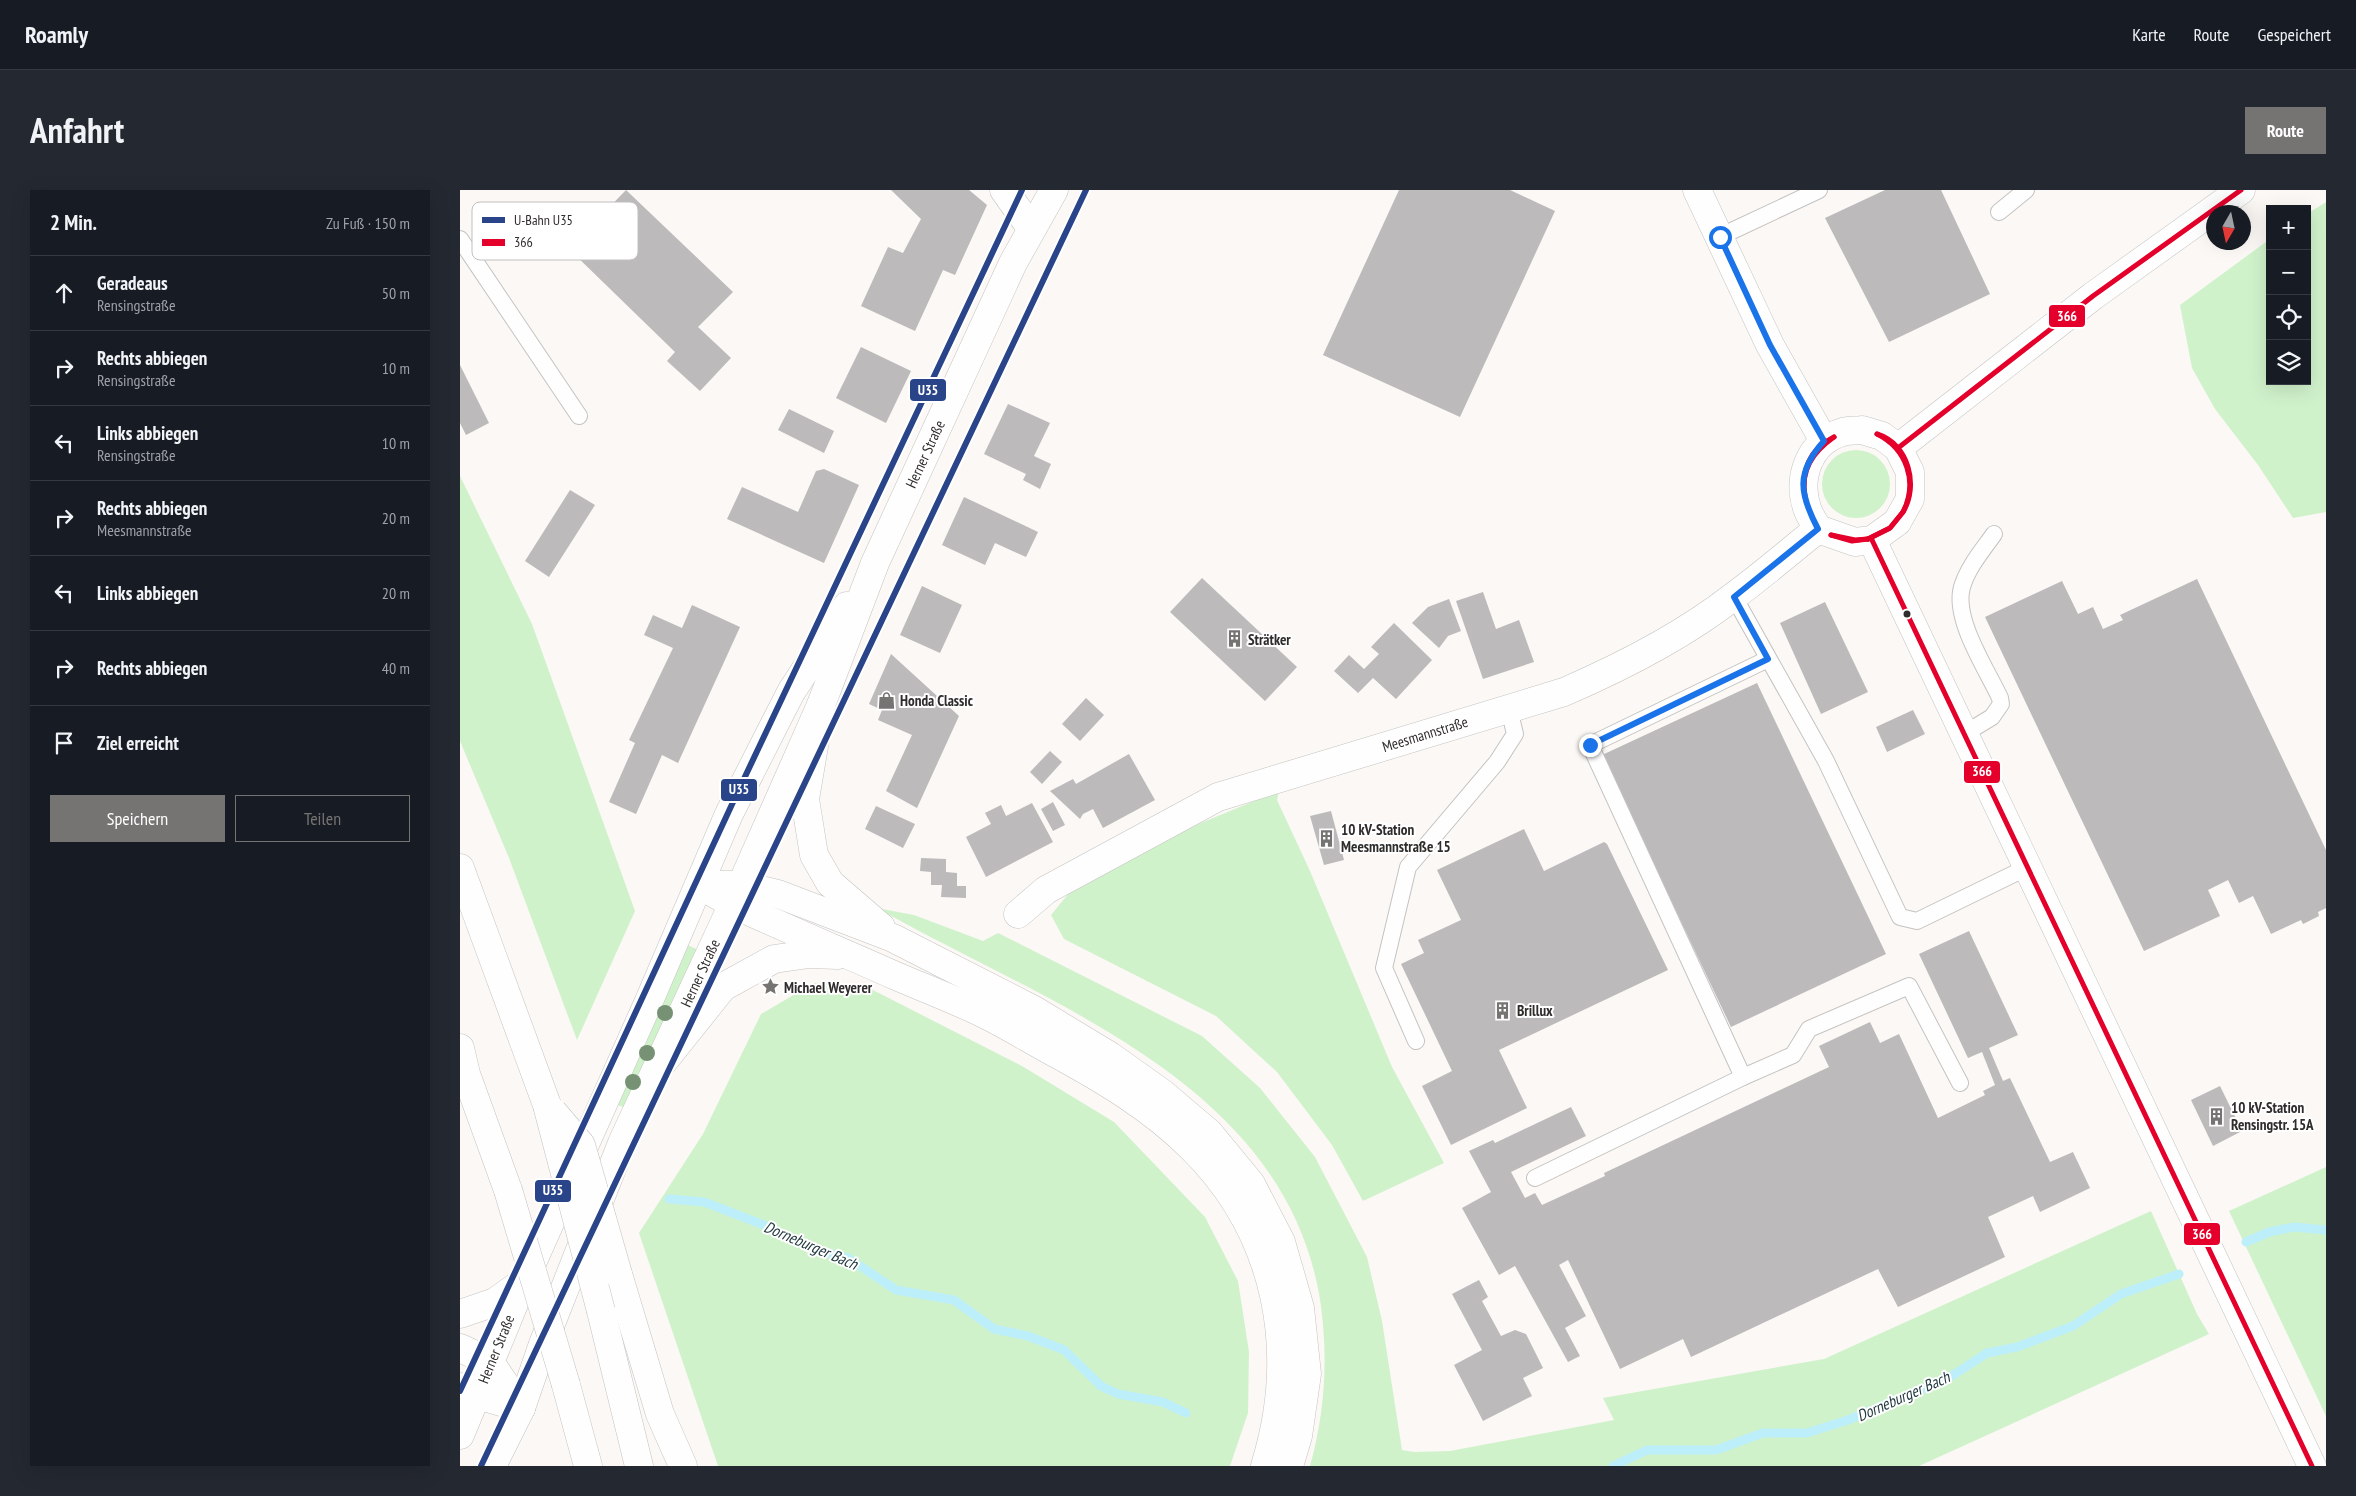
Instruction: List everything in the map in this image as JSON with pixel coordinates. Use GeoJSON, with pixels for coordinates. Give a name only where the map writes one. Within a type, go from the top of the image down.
{"type":"FeatureCollection","features":[{"type":"Feature","properties":{"kind":"main road"},"geometry":{"type":"LineString","coordinates":[[1004,190],[1026,221]]}},
{"type":"Feature","properties":{"kind":"main road","name":"Herner Straße"},"geometry":{"type":"LineString","coordinates":[[1013,263],[1035,190]]}},
{"type":"Feature","properties":{"kind":"main road","name":"Herner Straße"},"geometry":{"type":"LineString","coordinates":[[492,1466],[521,1408],[543,1344],[622,1144],[737,895],[821,705],[875,563],[1013,263],[1054,190]]}},
{"type":"Feature","properties":{"kind":"main road"},"geometry":{"type":"LineString","coordinates":[[1697,190],[1770,345],[1824,441]]}},
{"type":"Feature","properties":{"kind":"main road"},"geometry":{"type":"LineString","coordinates":[[1898,448],[2085,302],[2241,190]]}},
{"type":"Feature","properties":{"kind":"main road"},"geometry":{"type":"LineString","coordinates":[[1862,430],[1882,436],[1898,448],[1910,472],[1910,499],[1897,522],[1872,540],[1855,542],[1818,529],[1807,508],[1802,480],[1809,458],[1824,441],[1842,432],[1862,430]]}},
{"type":"Feature","properties":{"kind":"main road","name":"Meesmannstraße"},"geometry":{"type":"LineString","coordinates":[[1018,914],[1046,890],[1218,797],[1564,692],[1619,668],[1686,629],[1734,597],[1818,529]]}},
{"type":"Feature","properties":{"kind":"main road"},"geometry":{"type":"LineString","coordinates":[[1872,540],[2312,1466]]}},
{"type":"Feature","properties":{"kind":"main road","name":"Herner Straße"},"geometry":{"type":"LineString","coordinates":[[460,1436],[469,1391],[490,1362],[523,1282],[729,814],[791,692],[875,563]]}},
{"type":"Feature","properties":{"kind":"main road"},"geometry":{"type":"LineString","coordinates":[[821,705],[805,799],[814,854],[830,883],[893,938]]}},
{"type":"Feature","properties":{"kind":"main road"},"geometry":{"type":"LineString","coordinates":[[460,868],[547,1105],[639,1466]]}},
{"type":"Feature","properties":{"kind":"main road"},"geometry":{"type":"LineString","coordinates":[[699,885],[737,895],[847,955],[980,1012],[1098,1076],[1148,1109],[1193,1148],[1226,1189],[1260,1244],[1278,1308],[1282,1370],[1276,1431],[1265,1466]]}},
{"type":"Feature","properties":{"kind":"main road"},"geometry":{"type":"LineString","coordinates":[[737,895],[778,894],[893,938],[1034,1010],[1110,1056],[1162,1093],[1209,1133],[1252,1184],[1281,1242],[1300,1308],[1307,1374],[1298,1436],[1289,1466]]}},
{"type":"Feature","properties":{"kind":"main road"},"geometry":{"type":"LineString","coordinates":[[655,1072],[723,987],[774,959],[809,954],[847,955]]}},
{"type":"Feature","properties":{"kind":"main road"},"geometry":{"type":"LineString","coordinates":[[460,1048],[466,1074],[508,1190],[566,1384],[588,1466]]}},
{"type":"Feature","properties":{"kind":"main road"},"geometry":{"type":"LineString","coordinates":[[547,1105],[581,1145],[660,1414],[683,1466]]}},
{"type":"Feature","properties":{"kind":"main road"},"geometry":{"type":"LineString","coordinates":[[460,1314],[495,1302],[523,1282]]}},
{"type":"Feature","properties":{"kind":"main road"},"geometry":{"type":"LineString","coordinates":[[460,1348],[490,1362],[521,1408]]}},
{"type":"Feature","properties":{"kind":"main road"},"geometry":{"type":"LineString","coordinates":[[469,1391],[521,1408]]}},
{"type":"Feature","properties":{"kind":"lane"},"geometry":{"type":"LineString","coordinates":[[1720,237],[1819,190]]}},
{"type":"Feature","properties":{"kind":"lane"},"geometry":{"type":"LineString","coordinates":[[1999,212],[2026,190]]}},
{"type":"Feature","properties":{"kind":"lane"},"geometry":{"type":"LineString","coordinates":[[460,239],[472,257]]}},
{"type":"Feature","properties":{"kind":"lane"},"geometry":{"type":"LineString","coordinates":[[474,260],[579,416]]}},
{"type":"Feature","properties":{"kind":"lane"},"geometry":{"type":"LineString","coordinates":[[1964,734],[1992,717],[2001,704],[2000,698],[1964,622],[1960,600],[1967,574],[1994,534]]}},
{"type":"Feature","properties":{"kind":"lane"},"geometry":{"type":"LineString","coordinates":[[1734,597],[1826,761],[1900,917],[1917,921],[2028,867]]}},
{"type":"Feature","properties":{"kind":"lane"},"geometry":{"type":"LineString","coordinates":[[1743,1077],[1590,745],[1768,659]]}},
{"type":"Feature","properties":{"kind":"lane"},"geometry":{"type":"LineString","coordinates":[[1416,1041],[1384,968],[1408,867],[1497,762],[1516,734],[1509,709]]}},
{"type":"Feature","properties":{"kind":"lane"},"geometry":{"type":"LineString","coordinates":[[1535,1178],[1743,1077],[1793,1055],[1809,1029],[1909,986],[1960,1082]]}},
{"type":"Feature","properties":{"kind":"green space"},"geometry":{"type":"Polygon","coordinates":[[[2326,202],[2326,512],[2293,518],[2258,465],[2215,409],[2192,368],[2180,305],[2266,242],[2266,385],[2311,385],[2311,211],[2326,202]]]}},
{"type":"Feature","properties":{"kind":"green space"},"geometry":{"type":"Polygon","coordinates":[[[1856,450],[1869,453],[1880,460],[1887,471],[1890,484],[1887,497],[1880,508],[1869,515],[1856,518],[1843,515],[1832,508],[1825,497],[1822,484],[1825,471],[1832,460],[1843,453],[1856,450]]]}},
{"type":"Feature","properties":{"kind":"green space"},"geometry":{"type":"Polygon","coordinates":[[[460,476],[532,624],[635,911],[577,1040],[509,858],[460,741],[460,476]]]}},
{"type":"Feature","properties":{"kind":"green space"},"geometry":{"type":"Polygon","coordinates":[[[1279,791],[1277,800],[1310,871],[1392,1067],[1444,1163],[1363,1201],[1332,1145],[1277,1072],[1216,1016],[1064,939],[1051,915],[1069,893],[1179,832],[1279,791]]]}},
{"type":"Feature","properties":{"kind":"green space"},"geometry":{"type":"Polygon","coordinates":[[[877,908],[914,915],[983,941],[998,933],[1202,1036],[1260,1088],[1315,1157],[1367,1257],[1382,1321],[1402,1450],[1414,1452],[1450,1451],[1614,1420],[1603,1398],[1824,1359],[2151,1211],[2197,1314],[2209,1334],[1919,1466],[1310,1466],[1319,1426],[1324,1386],[1325,1367],[1321,1306],[1300,1229],[1262,1163],[1211,1107],[1151,1059],[1084,1017],[877,908]]]}},
{"type":"Feature","properties":{"kind":"green space"},"geometry":{"type":"Polygon","coordinates":[[[683,943],[701,951],[627,1109],[616,1104],[683,943]]]}},
{"type":"Feature","properties":{"kind":"green space"},"geometry":{"type":"Polygon","coordinates":[[[814,983],[865,986],[1022,1066],[1114,1122],[1205,1217],[1238,1281],[1249,1352],[1248,1413],[1230,1466],[718,1466],[639,1233],[703,1134],[761,1014],[814,983]]]}},
{"type":"Feature","properties":{"kind":"green space"},"geometry":{"type":"Polygon","coordinates":[[[2326,1167],[2326,1416],[2229,1211],[2326,1167]]]}},
{"type":"Feature","properties":{"kind":"building"},"geometry":{"type":"Polygon","coordinates":[[[626,190],[733,292],[698,327],[731,358],[700,391],[667,361],[675,352],[580,260],[638,260],[638,202],[614,202],[626,190]]]}},
{"type":"Feature","properties":{"kind":"building"},"geometry":{"type":"Polygon","coordinates":[[[891,190],[969,190],[987,205],[955,275],[943,270],[915,331],[861,306],[888,247],[903,253],[921,219],[891,190]]]}},
{"type":"Feature","properties":{"kind":"building"},"geometry":{"type":"Polygon","coordinates":[[[1399,190],[1510,190],[1555,211],[1460,417],[1323,355],[1399,190]]]}},
{"type":"Feature","properties":{"kind":"building"},"geometry":{"type":"Polygon","coordinates":[[[1885,190],[1941,190],[1990,294],[1889,342],[1825,218],[1885,190]]]}},
{"type":"Feature","properties":{"kind":"building"},"geometry":{"type":"Polygon","coordinates":[[[861,347],[911,371],[886,423],[836,398],[861,347]]]}},
{"type":"Feature","properties":{"kind":"building"},"geometry":{"type":"Polygon","coordinates":[[[460,365],[489,423],[466,435],[460,423],[460,365]]]}},
{"type":"Feature","properties":{"kind":"building"},"geometry":{"type":"Polygon","coordinates":[[[1008,404],[1050,423],[1034,456],[1051,464],[1040,489],[1023,480],[1026,474],[984,454],[1008,404]]]}},
{"type":"Feature","properties":{"kind":"building"},"geometry":{"type":"Polygon","coordinates":[[[789,409],[834,431],[824,453],[778,430],[789,409]]]}},
{"type":"Feature","properties":{"kind":"building"},"geometry":{"type":"Polygon","coordinates":[[[824,469],[859,485],[824,563],[727,519],[742,487],[798,512],[816,471],[824,469]]]}},
{"type":"Feature","properties":{"kind":"building"},"geometry":{"type":"Polygon","coordinates":[[[570,490],[595,505],[549,577],[525,561],[570,490]]]}},
{"type":"Feature","properties":{"kind":"building"},"geometry":{"type":"Polygon","coordinates":[[[964,497],[1038,532],[1026,557],[995,543],[985,565],[942,545],[964,497]]]}},
{"type":"Feature","properties":{"kind":"building","name":"Strätker"},"geometry":{"type":"Polygon","coordinates":[[[1202,578],[1297,667],[1265,701],[1170,612],[1202,578]]]}},
{"type":"Feature","properties":{"kind":"building"},"geometry":{"type":"Polygon","coordinates":[[[2197,579],[2326,850],[2326,908],[2318,912],[2319,916],[2303,924],[2301,920],[2271,934],[2253,896],[2239,903],[2228,880],[2208,890],[2220,916],[2144,951],[1985,617],[2062,581],[2078,614],[2093,607],[2103,629],[2123,620],[2120,615],[2197,579]]]}},
{"type":"Feature","properties":{"kind":"building"},"geometry":{"type":"Polygon","coordinates":[[[922,586],[962,605],[940,653],[900,635],[922,586]]]}},
{"type":"Feature","properties":{"kind":"building"},"geometry":{"type":"Polygon","coordinates":[[[1483,592],[1496,629],[1519,620],[1534,662],[1483,679],[1456,601],[1483,592]]]}},
{"type":"Feature","properties":{"kind":"building"},"geometry":{"type":"Polygon","coordinates":[[[1449,599],[1461,631],[1448,636],[1439,648],[1412,623],[1428,607],[1449,599]]]}},
{"type":"Feature","properties":{"kind":"building"},"geometry":{"type":"Polygon","coordinates":[[[1825,602],[1868,692],[1821,714],[1780,623],[1825,602]]]}},
{"type":"Feature","properties":{"kind":"building"},"geometry":{"type":"Polygon","coordinates":[[[692,605],[740,627],[678,763],[662,755],[636,814],[609,802],[635,743],[629,740],[673,648],[644,635],[653,615],[682,628],[692,605]]]}},
{"type":"Feature","properties":{"kind":"building"},"geometry":{"type":"Polygon","coordinates":[[[1394,623],[1432,660],[1396,699],[1373,678],[1358,693],[1334,671],[1349,655],[1364,669],[1379,654],[1371,647],[1394,623]]]}},
{"type":"Feature","properties":{"kind":"building"},"geometry":{"type":"Polygon","coordinates":[[[891,654],[959,716],[917,808],[886,791],[912,735],[878,720],[882,710],[869,704],[891,654]]]}},
{"type":"Feature","properties":{"kind":"building"},"geometry":{"type":"Polygon","coordinates":[[[1757,683],[1886,954],[1731,1027],[1602,755],[1757,683]]]}},
{"type":"Feature","properties":{"kind":"building"},"geometry":{"type":"Polygon","coordinates":[[[1086,698],[1104,715],[1080,741],[1062,724],[1086,698]]]}},
{"type":"Feature","properties":{"kind":"building"},"geometry":{"type":"Polygon","coordinates":[[[1913,710],[1925,734],[1887,752],[1876,727],[1913,710]]]}},
{"type":"Feature","properties":{"kind":"building"},"geometry":{"type":"Polygon","coordinates":[[[1050,751],[1062,762],[1042,784],[1030,772],[1050,751]]]}},
{"type":"Feature","properties":{"kind":"building"},"geometry":{"type":"Polygon","coordinates":[[[1129,754],[1155,800],[1103,828],[1093,809],[1083,814],[1080,819],[1050,791],[1073,779],[1076,784],[1129,754]]]}},
{"type":"Feature","properties":{"kind":"building"},"geometry":{"type":"Polygon","coordinates":[[[1053,802],[1065,825],[1053,831],[1041,809],[1053,802]]]}},
{"type":"Feature","properties":{"kind":"building"},"geometry":{"type":"Polygon","coordinates":[[[1032,803],[1053,842],[986,877],[966,837],[991,824],[985,813],[1001,805],[1006,816],[1032,803]]]}},
{"type":"Feature","properties":{"kind":"building"},"geometry":{"type":"Polygon","coordinates":[[[876,806],[915,824],[903,848],[865,829],[876,806]]]}},
{"type":"Feature","properties":{"kind":"building","name":"10 kV-Station Meesmannstraße 15"},"geometry":{"type":"Polygon","coordinates":[[[1331,811],[1344,860],[1324,865],[1310,816],[1331,811]]]}},
{"type":"Feature","properties":{"kind":"building","name":"Brillux"},"geometry":{"type":"Polygon","coordinates":[[[1524,829],[1544,871],[1604,842],[1607,844],[1668,970],[1499,1050],[1527,1108],[1451,1145],[1422,1086],[1452,1071],[1401,964],[1424,953],[1418,940],[1461,920],[1437,870],[1524,829]]]}},
{"type":"Feature","properties":{"kind":"building"},"geometry":{"type":"Polygon","coordinates":[[[921,858],[946,859],[946,872],[957,873],[957,886],[966,886],[966,898],[941,897],[942,885],[931,885],[931,872],[920,871],[921,858]]]}},
{"type":"Feature","properties":{"kind":"building"},"geometry":{"type":"Polygon","coordinates":[[[1969,931],[2018,1035],[1989,1048],[2003,1081],[2010,1078],[2050,1162],[2073,1152],[2090,1188],[2040,1212],[2033,1196],[1988,1217],[2005,1257],[1898,1307],[1878,1269],[1691,1357],[1683,1339],[1620,1369],[1568,1260],[1559,1265],[1586,1316],[1565,1328],[1580,1356],[1568,1362],[1515,1266],[1499,1275],[1462,1208],[1491,1192],[1469,1151],[1493,1140],[1495,1143],[1571,1107],[1586,1136],[1511,1172],[1525,1198],[1535,1193],[1542,1205],[1605,1176],[1604,1173],[1829,1067],[1819,1046],[1870,1022],[1880,1043],[1899,1034],[1938,1118],[1985,1095],[1983,1091],[1995,1085],[1982,1052],[1968,1058],[1919,954],[1969,931]]]}},
{"type":"Feature","properties":{"kind":"building","name":"10 kV-Station Rensingstr. 15A"},"geometry":{"type":"Polygon","coordinates":[[[2220,1086],[2242,1131],[2213,1146],[2191,1100],[2220,1086]]]}},
{"type":"Feature","properties":{"kind":"building"},"geometry":{"type":"Polygon","coordinates":[[[1479,1280],[1488,1297],[1482,1301],[1501,1336],[1515,1330],[1526,1334],[1543,1368],[1523,1378],[1532,1396],[1483,1421],[1454,1365],[1482,1350],[1452,1294],[1479,1280]]]}},
{"type":"Feature","properties":{"kind":"waterway","name":"Dorneburger Bach"},"geometry":{"type":"LineString","coordinates":[[669,1199],[704,1202],[764,1225],[814,1250],[848,1258],[896,1290],[954,1300],[994,1329],[1028,1336],[1064,1350],[1101,1386],[1118,1394],[1163,1402],[1186,1413]]}},
{"type":"Feature","properties":{"kind":"waterway","name":"Dorneburger Bach"},"geometry":{"type":"LineString","coordinates":[[2246,1242],[2269,1232],[2294,1227],[2326,1230]]}},
{"type":"Feature","properties":{"kind":"waterway","name":"Dorneburger Bach"},"geometry":{"type":"LineString","coordinates":[[1613,1466],[1647,1450],[1716,1450],[1763,1433],[1807,1433],[1848,1420],[1947,1379],[1987,1353],[2017,1347],[2073,1326],[2121,1294],[2179,1274]]}},
{"type":"Feature","properties":{"kind":"metro line","name":"U35"},"geometry":{"type":"LineString","coordinates":[[460,1391],[734,800],[1022,190]]}},
{"type":"Feature","properties":{"kind":"metro line","name":"U35"},"geometry":{"type":"LineString","coordinates":[[481,1466],[1086,190]]}},
{"type":"Feature","properties":{"kind":"transit line","name":"366"},"geometry":{"type":"LineString","coordinates":[[1898,448],[2093,296],[2241,190]]}},
{"type":"Feature","properties":{"kind":"transit line","name":"366"},"geometry":{"type":"LineString","coordinates":[[1877,434],[1888,439],[1897,447],[1904,456],[1908,467],[1910,490],[1908,502],[1903,512]]}},
{"type":"Feature","properties":{"kind":"transit line","name":"366"},"geometry":{"type":"LineString","coordinates":[[1877,434],[1896,448],[1907,467],[1909,489],[1903,512]]}},
{"type":"Feature","properties":{"kind":"transit line","name":"366"},"geometry":{"type":"LineString","coordinates":[[1805,497],[1804,479],[1809,462],[1813,454],[1834,437]]}},
{"type":"Feature","properties":{"kind":"transit line","name":"366"},"geometry":{"type":"LineString","coordinates":[[1805,497],[1804,478],[1806,470],[1814,455],[1834,437]]}},
{"type":"Feature","properties":{"kind":"transit line","name":"366"},"geometry":{"type":"LineString","coordinates":[[1868,539],[1890,528],[1903,512]]}},
{"type":"Feature","properties":{"kind":"transit line","name":"366"},"geometry":{"type":"LineString","coordinates":[[1868,539],[1890,528],[1903,512]]}},
{"type":"Feature","properties":{"kind":"transit line","name":"366"},"geometry":{"type":"LineString","coordinates":[[1831,535],[1855,540],[1868,539]]}},
{"type":"Feature","properties":{"kind":"transit line","name":"366"},"geometry":{"type":"LineString","coordinates":[[1831,535],[1852,541],[1868,539]]}},
{"type":"Feature","properties":{"kind":"transit line","name":"366"},"geometry":{"type":"LineString","coordinates":[[1872,540],[2312,1466]]}},
{"type":"Feature","properties":{"kind":"place","name":"Strätker"},"geometry":{"type":"Point","coordinates":[1234,639]}},
{"type":"Feature","properties":{"kind":"place","name":"Honda Classic"},"geometry":{"type":"Point","coordinates":[886,700]}},
{"type":"Feature","properties":{"kind":"place","name":"10 kV-Station Meesmannstraße 15"},"geometry":{"type":"Point","coordinates":[1327,838]}},
{"type":"Feature","properties":{"kind":"place","name":"Michael Weyerer"},"geometry":{"type":"Point","coordinates":[770,987]}},
{"type":"Feature","properties":{"kind":"place","name":"Brillux"},"geometry":{"type":"Point","coordinates":[1503,1010]}},
{"type":"Feature","properties":{"kind":"place","name":"10 kV-Station Rensingstr. 15A"},"geometry":{"type":"Point","coordinates":[2217,1116]}},
{"type":"Feature","properties":{"kind":"route"},"geometry":{"type":"LineString","coordinates":[[1590,745],[1768,659],[1734,597],[1818,529],[1807,508],[1802,480],[1809,458],[1824,441],[1770,345],[1720,237]]}}]}
